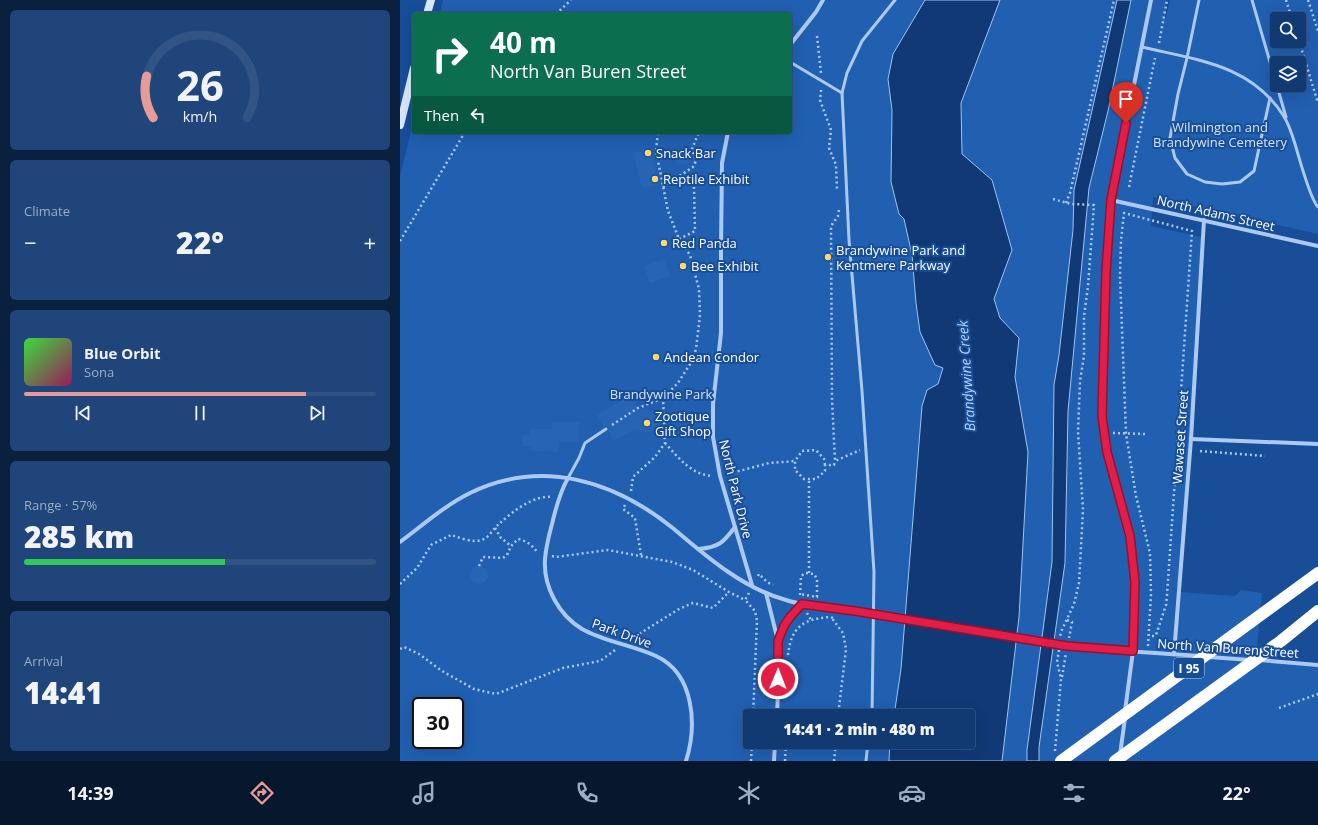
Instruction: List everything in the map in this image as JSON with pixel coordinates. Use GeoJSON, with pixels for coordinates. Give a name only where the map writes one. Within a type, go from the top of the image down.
{"type":"FeatureCollection","features":[{"type":"Feature","properties":{"kind":"highway","name":"I 95"},"geometry":{"type":"LineString","coordinates":[[1058,757],[1317,573]]}},
{"type":"Feature","properties":{"kind":"highway","name":"I 95"},"geometry":{"type":"LineString","coordinates":[[1115,761],[1281,641],[1318,611]]}},
{"type":"Feature","properties":{"kind":"highway"},"geometry":{"type":"LineString","coordinates":[[1281,641],[1318,615]]}},
{"type":"Feature","properties":{"kind":"street"},"geometry":{"type":"LineString","coordinates":[[428,12],[431,0]]}},
{"type":"Feature","properties":{"kind":"street"},"geometry":{"type":"LineString","coordinates":[[792,42],[823,0]]}},
{"type":"Feature","properties":{"kind":"street"},"geometry":{"type":"LineString","coordinates":[[1119,761],[1133,651],[1135,582],[1130,536],[1107,452],[1102,416],[1106,272],[1111,200],[1151,0]]}},
{"type":"Feature","properties":{"kind":"street"},"geometry":{"type":"LineString","coordinates":[[400,125],[412,76]]}},
{"type":"Feature","properties":{"kind":"street","name":"North Park Drive"},"geometry":{"type":"LineString","coordinates":[[728,134],[722,163],[721,334],[712,420],[715,453],[752,586]]}},
{"type":"Feature","properties":{"kind":"street","name":"North Adams Street"},"geometry":{"type":"LineString","coordinates":[[1111,200],[1318,246]]}},
{"type":"Feature","properties":{"kind":"street","name":"Wawaset Street"},"geometry":{"type":"LineString","coordinates":[[1174,654],[1191,438],[1204,220]]}},
{"type":"Feature","properties":{"kind":"street"},"geometry":{"type":"LineString","coordinates":[[1191,438],[1318,444]]}},
{"type":"Feature","properties":{"kind":"street","name":"North Van Buren Street"},"geometry":{"type":"LineString","coordinates":[[400,542],[442,510],[466,495],[488,485],[521,476],[568,478],[584,481],[628,498],[664,521],[721,566],[752,586],[766,594],[802,604],[855,611],[1067,646],[1318,665]]}},
{"type":"Feature","properties":{"kind":"street","name":"Park Drive"},"geometry":{"type":"LineString","coordinates":[[568,478],[559,498],[549,535],[545,573],[548,586],[560,609],[582,628],[605,639],[658,656],[668,664],[685,685],[690,702],[692,720],[692,737],[686,761]]}},
{"type":"Feature","properties":{"kind":"street"},"geometry":{"type":"LineString","coordinates":[[699,549],[712,548],[719,544],[735,527]]}},
{"type":"Feature","properties":{"kind":"street"},"geometry":{"type":"LineString","coordinates":[[766,594],[778,641],[779,666],[777,709]]}},
{"type":"Feature","properties":{"kind":"street"},"geometry":{"type":"LineString","coordinates":[[778,641],[784,626],[802,604]]}},
{"type":"Feature","properties":{"kind":"street"},"geometry":{"type":"LineString","coordinates":[[774,761],[775,749]]}},
{"type":"Feature","properties":{"kind":"lane"},"geometry":{"type":"LineString","coordinates":[[872,709],[874,572],[862,391],[848,240],[842,93],[847,73],[862,41],[895,0]]}},
{"type":"Feature","properties":{"kind":"lane"},"geometry":{"type":"LineString","coordinates":[[1199,0],[1178,94],[1170,138],[1175,158],[1188,174],[1205,182],[1222,184],[1240,182],[1254,171],[1270,98]]}},
{"type":"Feature","properties":{"kind":"lane"},"geometry":{"type":"LineString","coordinates":[[1252,0],[1291,133],[1310,190],[1318,207]]}},
{"type":"Feature","properties":{"kind":"lane"},"geometry":{"type":"LineString","coordinates":[[1142,46],[1224,67],[1240,75],[1270,98],[1284,116],[1291,133]]}},
{"type":"Feature","properties":{"kind":"lane"},"geometry":{"type":"LineString","coordinates":[[792,63],[842,93]]}},
{"type":"Feature","properties":{"kind":"lane"},"geometry":{"type":"LineString","coordinates":[[568,478],[580,458],[586,443],[606,429]]}},
{"type":"Feature","properties":{"kind":"lane"},"geometry":{"type":"LineString","coordinates":[[866,761],[867,749]]}},
{"type":"Feature","properties":{"kind":"path"},"geometry":{"type":"LineString","coordinates":[[558,12],[571,0]]}},
{"type":"Feature","properties":{"kind":"path"},"geometry":{"type":"LineString","coordinates":[[1066,203],[1070,193],[1114,0]]}},
{"type":"Feature","properties":{"kind":"path"},"geometry":{"type":"LineString","coordinates":[[1129,187],[1167,0]]}},
{"type":"Feature","properties":{"kind":"path"},"geometry":{"type":"LineString","coordinates":[[1286,0],[1290,12]]}},
{"type":"Feature","properties":{"kind":"path"},"geometry":{"type":"LineString","coordinates":[[1308,0],[1318,31]]}},
{"type":"Feature","properties":{"kind":"path"},"geometry":{"type":"LineString","coordinates":[[817,36],[822,82],[820,100],[831,130],[829,148],[836,165],[838,195]]}},
{"type":"Feature","properties":{"kind":"path"},"geometry":{"type":"LineString","coordinates":[[1301,48],[1318,103]]}},
{"type":"Feature","properties":{"kind":"path"},"geometry":{"type":"LineString","coordinates":[[400,241],[464,134]]}},
{"type":"Feature","properties":{"kind":"path"},"geometry":{"type":"LineString","coordinates":[[606,429],[638,408],[663,398],[678,383],[692,361],[696,349],[699,322],[699,289],[690,255],[679,239],[668,211],[656,150],[658,134]]}},
{"type":"Feature","properties":{"kind":"path"},"geometry":{"type":"LineString","coordinates":[[663,187],[693,167],[696,161],[692,149],[698,134]]}},
{"type":"Feature","properties":{"kind":"path"},"geometry":{"type":"LineString","coordinates":[[679,239],[695,231],[694,187]]}},
{"type":"Feature","properties":{"kind":"path"},"geometry":{"type":"LineString","coordinates":[[1053,199],[1072,204],[1094,205],[1088,286],[1084,316],[1084,356],[1080,389],[1078,432],[1083,510],[1079,583],[1074,604],[1061,632],[1057,662],[1061,679]]}},
{"type":"Feature","properties":{"kind":"path"},"geometry":{"type":"LineString","coordinates":[[834,462],[831,226],[838,216],[839,210]]}},
{"type":"Feature","properties":{"kind":"path"},"geometry":{"type":"LineString","coordinates":[[1148,652],[1149,636],[1152,594],[1150,553],[1136,496],[1126,434],[1120,276],[1121,240],[1124,213],[1192,231],[1167,600],[1156,634],[1154,636],[1149,636]]}},
{"type":"Feature","properties":{"kind":"path"},"geometry":{"type":"LineString","coordinates":[[663,398],[665,443]]}},
{"type":"Feature","properties":{"kind":"path"},"geometry":{"type":"LineString","coordinates":[[1113,433],[1146,434]]}},
{"type":"Feature","properties":{"kind":"path"},"geometry":{"type":"LineString","coordinates":[[825,465],[834,465],[834,462],[866,448]]}},
{"type":"Feature","properties":{"kind":"path"},"geometry":{"type":"LineString","coordinates":[[816,450],[824,459],[825,465],[825,471],[816,479],[804,479],[795,470],[795,461],[802,451],[816,450]]}},
{"type":"Feature","properties":{"kind":"path"},"geometry":{"type":"LineString","coordinates":[[1200,451],[1265,456]]}},
{"type":"Feature","properties":{"kind":"path"},"geometry":{"type":"LineString","coordinates":[[809,479],[809,573]]}},
{"type":"Feature","properties":{"kind":"path"},"geometry":{"type":"LineString","coordinates":[[400,584],[417,568],[431,545],[451,535],[473,541],[484,539],[523,505],[543,497],[551,496],[559,498]]}},
{"type":"Feature","properties":{"kind":"path"},"geometry":{"type":"LineString","coordinates":[[495,528],[501,538],[511,546]]}},
{"type":"Feature","properties":{"kind":"path"},"geometry":{"type":"LineString","coordinates":[[479,566],[483,557],[503,558],[507,555],[511,546],[518,539],[526,541],[533,546],[540,555],[546,554],[556,557],[608,550],[672,562],[693,570],[729,592],[746,600],[755,611],[757,621],[753,709]]}},
{"type":"Feature","properties":{"kind":"path"},"geometry":{"type":"LineString","coordinates":[[805,573],[809,573],[814,574],[817,579],[817,596],[799,594],[801,576],[805,573]]}},
{"type":"Feature","properties":{"kind":"path"},"geometry":{"type":"LineString","coordinates":[[759,574],[767,582],[776,587]]}},
{"type":"Feature","properties":{"kind":"path"},"geometry":{"type":"LineString","coordinates":[[746,600],[752,586]]}},
{"type":"Feature","properties":{"kind":"path"},"geometry":{"type":"LineString","coordinates":[[400,649],[404,647],[419,654],[442,671],[474,689],[496,694],[563,668],[600,661],[679,609],[693,603],[713,608],[729,592]]}},
{"type":"Feature","properties":{"kind":"path"},"geometry":{"type":"LineString","coordinates":[[831,617],[843,633],[846,649],[839,709]]}},
{"type":"Feature","properties":{"kind":"path"},"geometry":{"type":"LineString","coordinates":[[788,656],[789,644],[792,635],[798,628],[815,618],[837,618]]}},
{"type":"Feature","properties":{"kind":"path"},"geometry":{"type":"LineString","coordinates":[[1058,757],[1061,679],[1072,622],[1067,620]]}},
{"type":"Feature","properties":{"kind":"path"},"geometry":{"type":"LineString","coordinates":[[1279,708],[1318,694]]}},
{"type":"Feature","properties":{"kind":"path"},"geometry":{"type":"LineString","coordinates":[[751,761],[752,749]]}},
{"type":"Feature","properties":{"kind":"path"},"geometry":{"type":"LineString","coordinates":[[785,761],[786,749]]}},
{"type":"Feature","properties":{"kind":"path"},"geometry":{"type":"LineString","coordinates":[[834,761],[835,749]]}},
{"type":"Feature","properties":{"kind":"green space","name":"Brandywine Park"},"geometry":{"type":"Polygon","coordinates":[[[443,0],[925,0],[915,17],[891,98],[904,219],[912,255],[916,303],[943,367],[938,384],[927,390],[901,669],[895,709],[743,709],[743,749],[890,749],[889,761],[400,761],[400,176],[412,127],[412,134],[792,134],[792,12],[440,12],[443,0]]]}},
{"type":"Feature","properties":{"kind":"green space","name":"Wilmington and Brandywine Cemetery"},"geometry":{"type":"Polygon","coordinates":[[[1000,0],[1166,0],[1165,22],[1170,0],[1318,0],[1318,234],[1153,197],[1151,226],[1202,237],[1191,439],[1179,592],[1235,596],[1241,590],[1262,593],[1256,660],[1318,665],[1318,761],[1002,761],[1019,617],[1028,452],[1015,377],[1019,338],[1000,318],[994,298],[1012,250],[992,180],[962,154],[961,103],[1000,0]]]}},
{"type":"Feature","properties":{"kind":"water","name":"Brandywine Creek"},"geometry":{"type":"Polygon","coordinates":[[[925,0],[1000,0],[961,103],[962,154],[992,180],[1012,250],[994,299],[1000,318],[1019,338],[1015,377],[1028,452],[1019,617],[1002,761],[889,761],[890,749],[975,749],[975,709],[895,709],[901,669],[922,406],[927,390],[938,384],[943,368],[935,365],[920,332],[912,255],[904,219],[899,214],[891,182],[892,110],[888,79],[893,54],[925,0]]]}},
{"type":"Feature","properties":{"kind":"water"},"geometry":{"type":"Polygon","coordinates":[[[1117,0],[1131,0],[1108,111],[1089,188],[1068,411],[1065,563],[1039,747],[1039,761],[1027,761],[1027,750],[1052,562],[1054,385],[1059,355],[1073,230],[1074,190],[1117,0]]]}},
{"type":"Feature","properties":{"kind":"building"},"geometry":{"type":"Polygon","coordinates":[[[686,148],[689,163],[677,165],[674,151],[686,148]]]}},
{"type":"Feature","properties":{"kind":"building"},"geometry":{"type":"Polygon","coordinates":[[[649,149],[659,184],[642,188],[633,153],[649,149]]]}},
{"type":"Feature","properties":{"kind":"building"},"geometry":{"type":"Polygon","coordinates":[[[665,259],[670,276],[650,283],[644,266],[665,259]]]}},
{"type":"Feature","properties":{"kind":"building"},"geometry":{"type":"Polygon","coordinates":[[[630,395],[639,410],[650,410],[654,412],[657,416],[658,426],[655,430],[645,433],[635,429],[614,441],[608,431],[609,428],[602,424],[597,415],[630,395]]]}},
{"type":"Feature","properties":{"kind":"building"},"geometry":{"type":"Polygon","coordinates":[[[552,422],[579,422],[579,442],[559,442],[559,452],[531,451],[531,446],[522,446],[522,435],[530,435],[530,429],[552,429],[552,422]]]}},
{"type":"Feature","properties":{"kind":"building"},"geometry":{"type":"Polygon","coordinates":[[[475,566],[483,566],[488,571],[486,582],[483,584],[475,584],[470,579],[470,571],[475,566]]]}},
{"type":"Feature","properties":{"kind":"place","name":"Snack Bar"},"geometry":{"type":"Point","coordinates":[648,153]}},
{"type":"Feature","properties":{"kind":"place","name":"Reptile Exhibit"},"geometry":{"type":"Point","coordinates":[655,179]}},
{"type":"Feature","properties":{"kind":"place","name":"Red Panda"},"geometry":{"type":"Point","coordinates":[664,243]}},
{"type":"Feature","properties":{"kind":"place","name":"Brandywine Park and Kentmere Parkway"},"geometry":{"type":"Point","coordinates":[828,257]}},
{"type":"Feature","properties":{"kind":"place","name":"Bee Exhibit"},"geometry":{"type":"Point","coordinates":[683,266]}},
{"type":"Feature","properties":{"kind":"place","name":"Andean Condor"},"geometry":{"type":"Point","coordinates":[656,357]}},
{"type":"Feature","properties":{"kind":"place","name":"Zootique Gift Shop"},"geometry":{"type":"Point","coordinates":[647,423]}},
{"type":"Feature","properties":{"kind":"route"},"geometry":{"type":"LineString","coordinates":[[778,679],[778,641],[784,626],[802,604],[855,611],[1067,646],[1133,651],[1135,582],[1130,536],[1107,452],[1102,416],[1108,230],[1111,200],[1126,123]]}}]}
